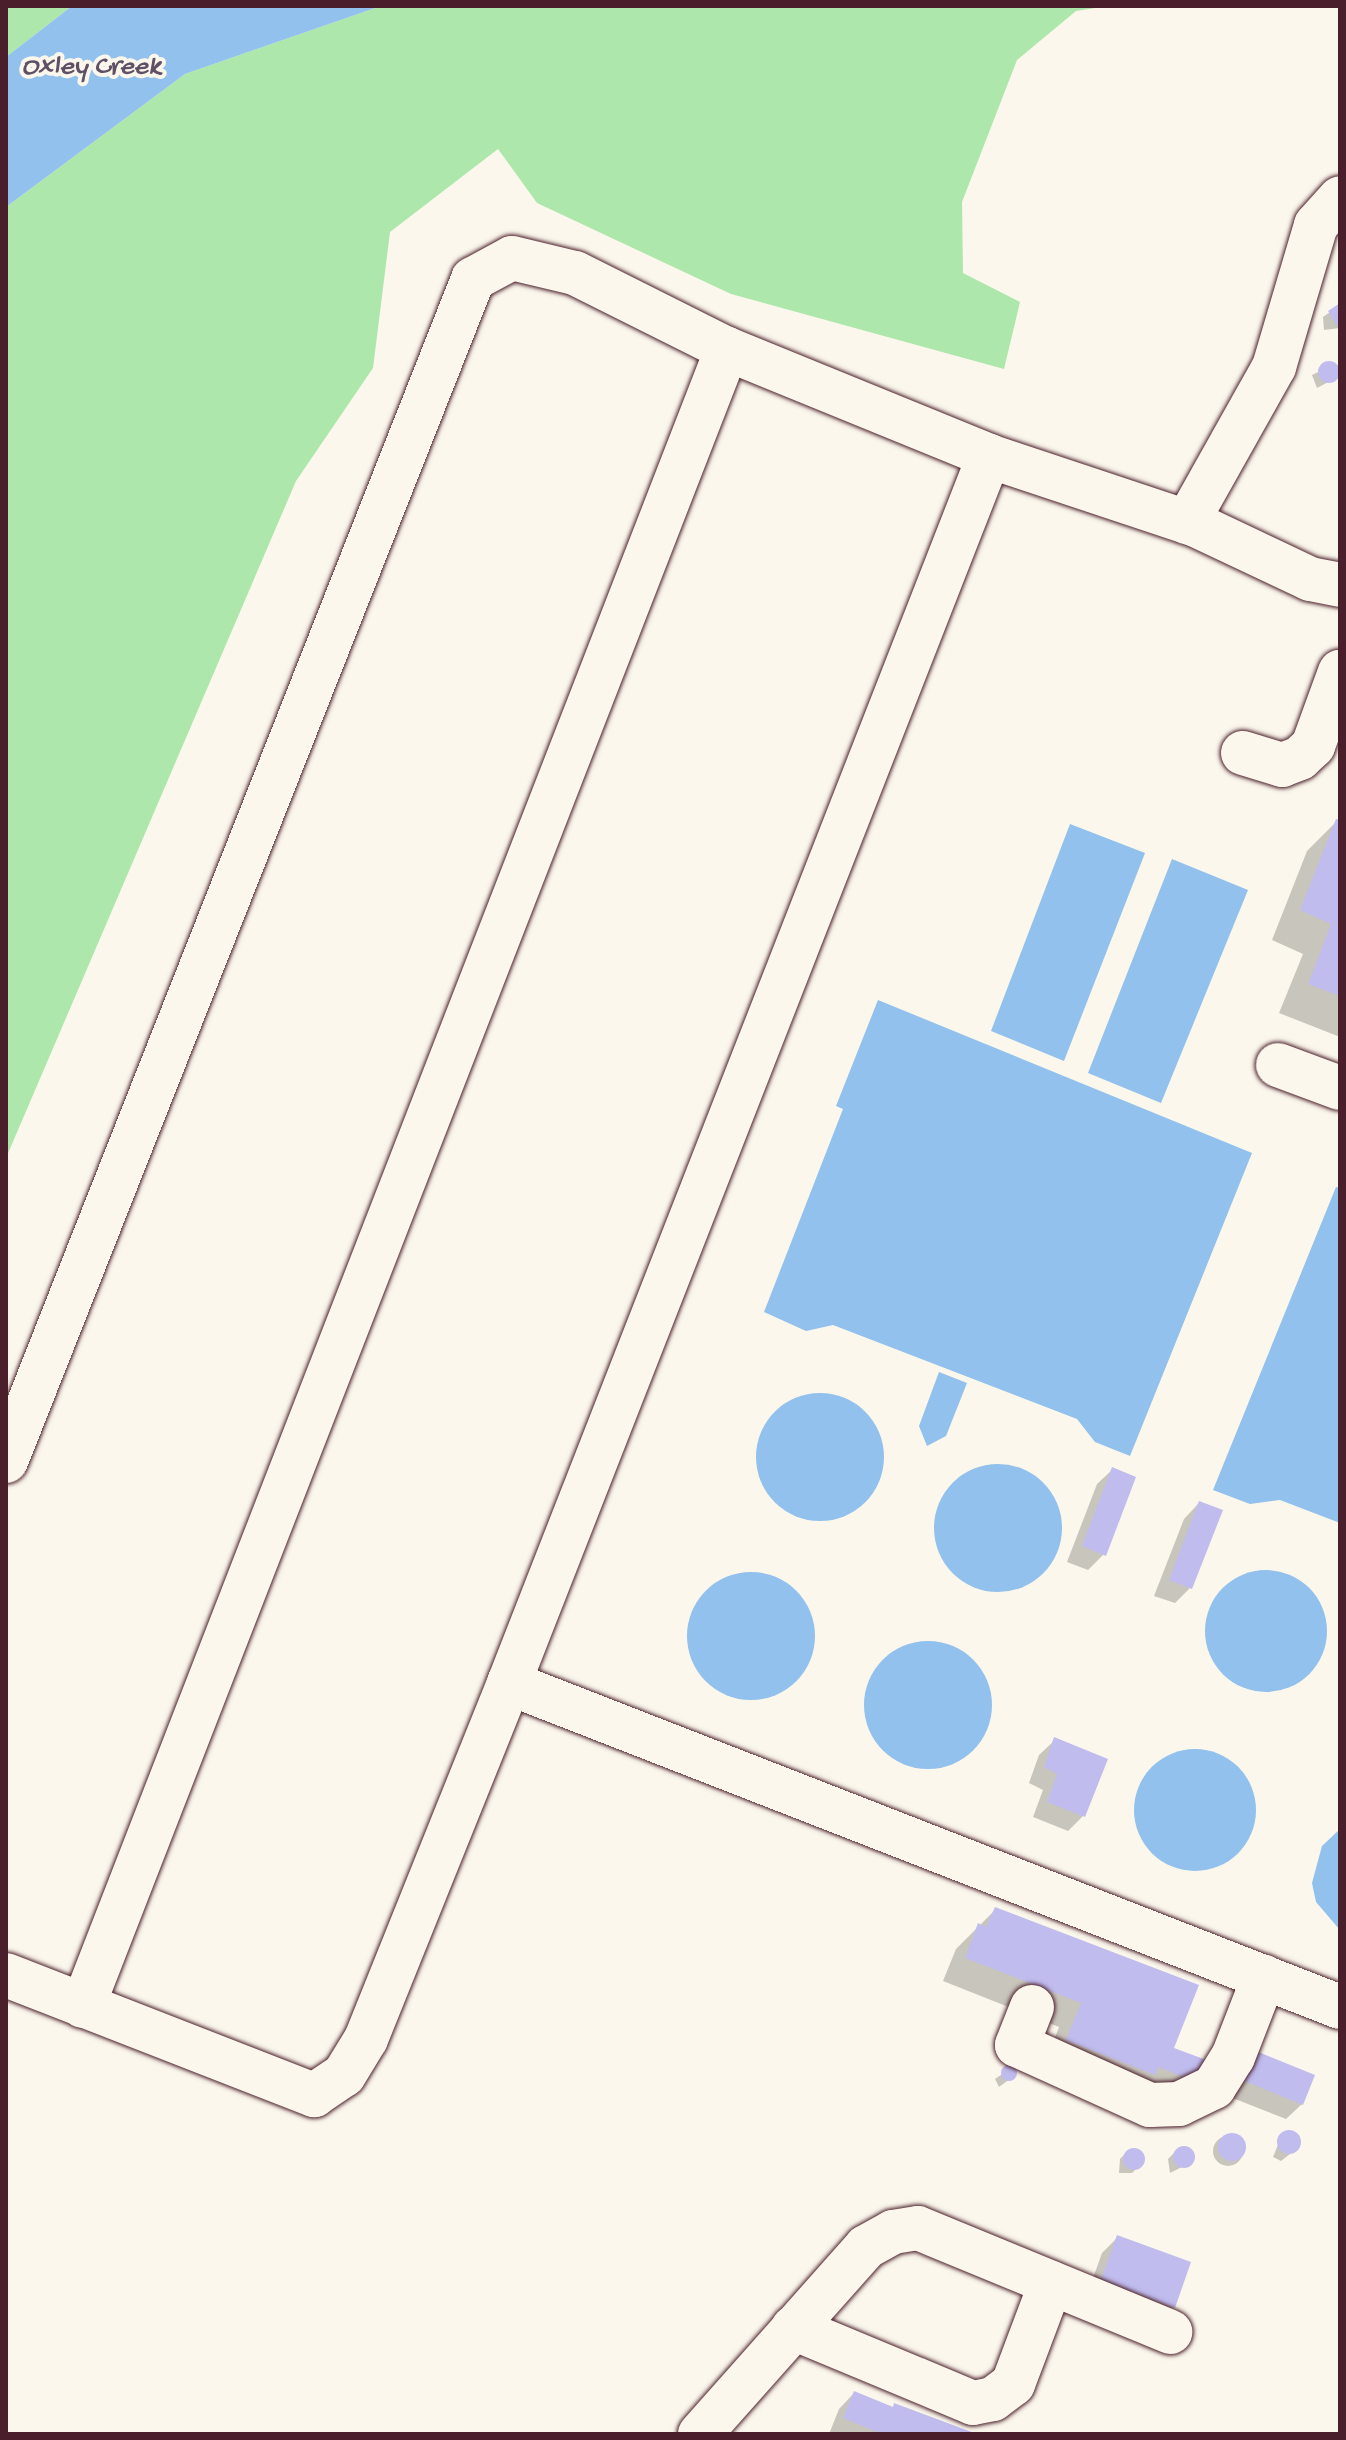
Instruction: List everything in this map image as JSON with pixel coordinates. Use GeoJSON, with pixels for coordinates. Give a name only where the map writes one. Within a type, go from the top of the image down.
{"type":"FeatureCollection","features":[{"type":"Feature","properties":{"kind":"lane"},"geometry":{"type":"LineString","coordinates":[[1187,522],[1274,367],[1316,225],[1340,198]]}},
{"type":"Feature","properties":{"kind":"lane"},"geometry":{"type":"LineString","coordinates":[[6,1461],[473,279],[512,258],[575,273],[727,349],[989,456],[1187,522],[1310,579],[1340,585]]}},
{"type":"Feature","properties":{"kind":"lane"},"geometry":{"type":"LineString","coordinates":[[83,2006],[727,349]]}},
{"type":"Feature","properties":{"kind":"lane"},"geometry":{"type":"LineString","coordinates":[[6,1975],[314,2095],[344,2075],[366,2039],[509,1683],[989,456]]}},
{"type":"Feature","properties":{"kind":"lane"},"geometry":{"type":"LineString","coordinates":[[1243,753],[1282,765],[1300,758],[1313,746],[1340,672]]}},
{"type":"Feature","properties":{"kind":"lane"},"geometry":{"type":"LineString","coordinates":[[1278,1065],[1340,1088]]}},
{"type":"Feature","properties":{"kind":"lane"},"geometry":{"type":"LineString","coordinates":[[509,1683],[1340,2007]]}},
{"type":"Feature","properties":{"kind":"lane"},"geometry":{"type":"LineString","coordinates":[[1032,2007],[1017,2045],[1150,2105],[1179,2104],[1214,2087],[1233,2057],[1264,1977]]}},
{"type":"Feature","properties":{"kind":"lane"},"geometry":{"type":"LineString","coordinates":[[700,2434],[866,2247],[893,2232],[918,2228],[1170,2332]]}},
{"type":"Feature","properties":{"kind":"lane"},"geometry":{"type":"LineString","coordinates":[[793,2328],[973,2403],[993,2399],[1013,2384],[1051,2283]]}},
{"type":"Feature","properties":{"kind":"green space"},"geometry":{"type":"Polygon","coordinates":[[[6,6],[72,6],[6,57],[6,6]]]}},
{"type":"Feature","properties":{"kind":"green space"},"geometry":{"type":"Polygon","coordinates":[[[381,6],[1108,6],[1076,11],[1017,60],[962,202],[963,273],[1020,302],[1004,369],[731,294],[537,203],[498,149],[390,232],[373,368],[296,481],[6,1158],[6,207],[185,74],[381,6]]]}},
{"type":"Feature","properties":{"kind":"water","name":"Oxley Creek"},"geometry":{"type":"Polygon","coordinates":[[[72,6],[381,6],[185,74],[6,207],[6,57],[72,6]]]}},
{"type":"Feature","properties":{"kind":"water"},"geometry":{"type":"Polygon","coordinates":[[[1070,824],[1145,853],[1064,1061],[991,1031],[1070,824]]]}},
{"type":"Feature","properties":{"kind":"water"},"geometry":{"type":"Polygon","coordinates":[[[1172,859],[1248,890],[1161,1103],[1088,1073],[1172,859]]]}},
{"type":"Feature","properties":{"kind":"water"},"geometry":{"type":"Polygon","coordinates":[[[878,1000],[1252,1153],[1130,1456],[1095,1442],[1077,1419],[833,1325],[806,1331],[764,1312],[843,1109],[836,1106],[878,1000]]]}},
{"type":"Feature","properties":{"kind":"water"},"geometry":{"type":"Polygon","coordinates":[[[1336,1187],[1340,1188],[1340,1523],[1280,1500],[1250,1504],[1213,1490],[1336,1187]]]}},
{"type":"Feature","properties":{"kind":"water"},"geometry":{"type":"Polygon","coordinates":[[[939,1372],[967,1383],[946,1436],[927,1446],[919,1426],[939,1372]]]}},
{"type":"Feature","properties":{"kind":"water"},"geometry":{"type":"Polygon","coordinates":[[[820,1393],[845,1398],[865,1412],[879,1432],[884,1457],[879,1482],[865,1502],[845,1516],[820,1521],[795,1516],[775,1502],[761,1482],[756,1457],[761,1432],[775,1412],[795,1398],[820,1393]]]}},
{"type":"Feature","properties":{"kind":"water"},"geometry":{"type":"Polygon","coordinates":[[[998,1464],[1023,1469],[1043,1483],[1057,1503],[1062,1528],[1057,1553],[1043,1573],[1023,1587],[998,1592],[973,1587],[953,1573],[939,1553],[934,1528],[939,1503],[953,1483],[973,1469],[998,1464]]]}},
{"type":"Feature","properties":{"kind":"water"},"geometry":{"type":"Polygon","coordinates":[[[1266,1570],[1289,1575],[1309,1588],[1322,1608],[1327,1631],[1322,1654],[1309,1674],[1289,1687],[1266,1692],[1243,1687],[1223,1674],[1210,1654],[1205,1631],[1210,1608],[1223,1588],[1243,1575],[1266,1570]]]}},
{"type":"Feature","properties":{"kind":"water"},"geometry":{"type":"Polygon","coordinates":[[[751,1572],[775,1577],[796,1591],[810,1612],[815,1636],[810,1660],[796,1681],[775,1695],[751,1700],[727,1695],[706,1681],[692,1660],[687,1636],[692,1612],[706,1591],[727,1577],[751,1572]]]}},
{"type":"Feature","properties":{"kind":"water"},"geometry":{"type":"Polygon","coordinates":[[[928,1641],[952,1646],[973,1660],[987,1681],[992,1705],[987,1729],[973,1750],[952,1764],[928,1769],[904,1764],[883,1750],[869,1729],[864,1705],[869,1681],[883,1660],[904,1646],[928,1641]]]}},
{"type":"Feature","properties":{"kind":"water"},"geometry":{"type":"Polygon","coordinates":[[[1195,1749],[1218,1754],[1238,1767],[1251,1787],[1256,1810],[1251,1833],[1238,1853],[1218,1866],[1195,1871],[1172,1866],[1152,1853],[1139,1833],[1134,1810],[1139,1787],[1152,1767],[1172,1754],[1195,1749]]]}},
{"type":"Feature","properties":{"kind":"water"},"geometry":{"type":"Polygon","coordinates":[[[1340,1829],[1340,1930],[1316,1902],[1312,1883],[1322,1846],[1340,1829]]]}},
{"type":"Feature","properties":{"kind":"building"},"geometry":{"type":"Polygon","coordinates":[[[1340,303],[1340,326],[1337,326],[1328,311],[1340,303]]]}},
{"type":"Feature","properties":{"kind":"building"},"geometry":{"type":"Polygon","coordinates":[[[1325,361],[1333,361],[1340,372],[1333,383],[1325,383],[1318,376],[1318,368],[1325,361]]]}},
{"type":"Feature","properties":{"kind":"building"},"geometry":{"type":"Polygon","coordinates":[[[1336,819],[1340,820],[1340,996],[1308,984],[1331,924],[1300,910],[1336,819]]]}},
{"type":"Feature","properties":{"kind":"building"},"geometry":{"type":"Polygon","coordinates":[[[1112,1467],[1136,1477],[1106,1556],[1082,1546],[1112,1467]]]}},
{"type":"Feature","properties":{"kind":"building"},"geometry":{"type":"Polygon","coordinates":[[[1199,1501],[1223,1510],[1192,1589],[1169,1580],[1199,1501]]]}},
{"type":"Feature","properties":{"kind":"building"},"geometry":{"type":"Polygon","coordinates":[[[1054,1737],[1108,1759],[1085,1817],[1047,1802],[1057,1774],[1044,1767],[1054,1737]]]}},
{"type":"Feature","properties":{"kind":"building"},"geometry":{"type":"Polygon","coordinates":[[[995,1907],[1199,1985],[1174,2048],[1209,2061],[1193,2081],[1159,2067],[1155,2075],[1066,2040],[1081,2003],[965,1958],[978,1923],[986,1927],[995,1907]]]}},
{"type":"Feature","properties":{"kind":"building"},"geometry":{"type":"Polygon","coordinates":[[[1251,2049],[1315,2075],[1303,2105],[1240,2079],[1251,2049]]]}},
{"type":"Feature","properties":{"kind":"building"},"geometry":{"type":"Polygon","coordinates":[[[1009,2065],[1017,2073],[1009,2081],[1001,2073],[1009,2065]]]}},
{"type":"Feature","properties":{"kind":"building"},"geometry":{"type":"Polygon","coordinates":[[[1289,2130],[1297,2134],[1301,2142],[1297,2150],[1289,2154],[1281,2150],[1277,2142],[1281,2134],[1289,2130]]]}},
{"type":"Feature","properties":{"kind":"building"},"geometry":{"type":"Polygon","coordinates":[[[1232,2133],[1242,2137],[1246,2147],[1242,2157],[1232,2161],[1222,2157],[1218,2147],[1222,2137],[1232,2133]]]}},
{"type":"Feature","properties":{"kind":"building"},"geometry":{"type":"Polygon","coordinates":[[[1180,2146],[1188,2146],[1195,2157],[1188,2168],[1180,2168],[1173,2161],[1173,2153],[1180,2146]]]}},
{"type":"Feature","properties":{"kind":"building"},"geometry":{"type":"Polygon","coordinates":[[[1134,2148],[1142,2151],[1145,2159],[1142,2167],[1134,2170],[1126,2167],[1123,2159],[1126,2151],[1134,2148]]]}},
{"type":"Feature","properties":{"kind":"building"},"geometry":{"type":"Polygon","coordinates":[[[1117,2235],[1191,2262],[1175,2308],[1101,2280],[1117,2235]]]}},
{"type":"Feature","properties":{"kind":"building"},"geometry":{"type":"Polygon","coordinates":[[[854,2391],[977,2434],[882,2434],[843,2418],[854,2391]]]}}]}
